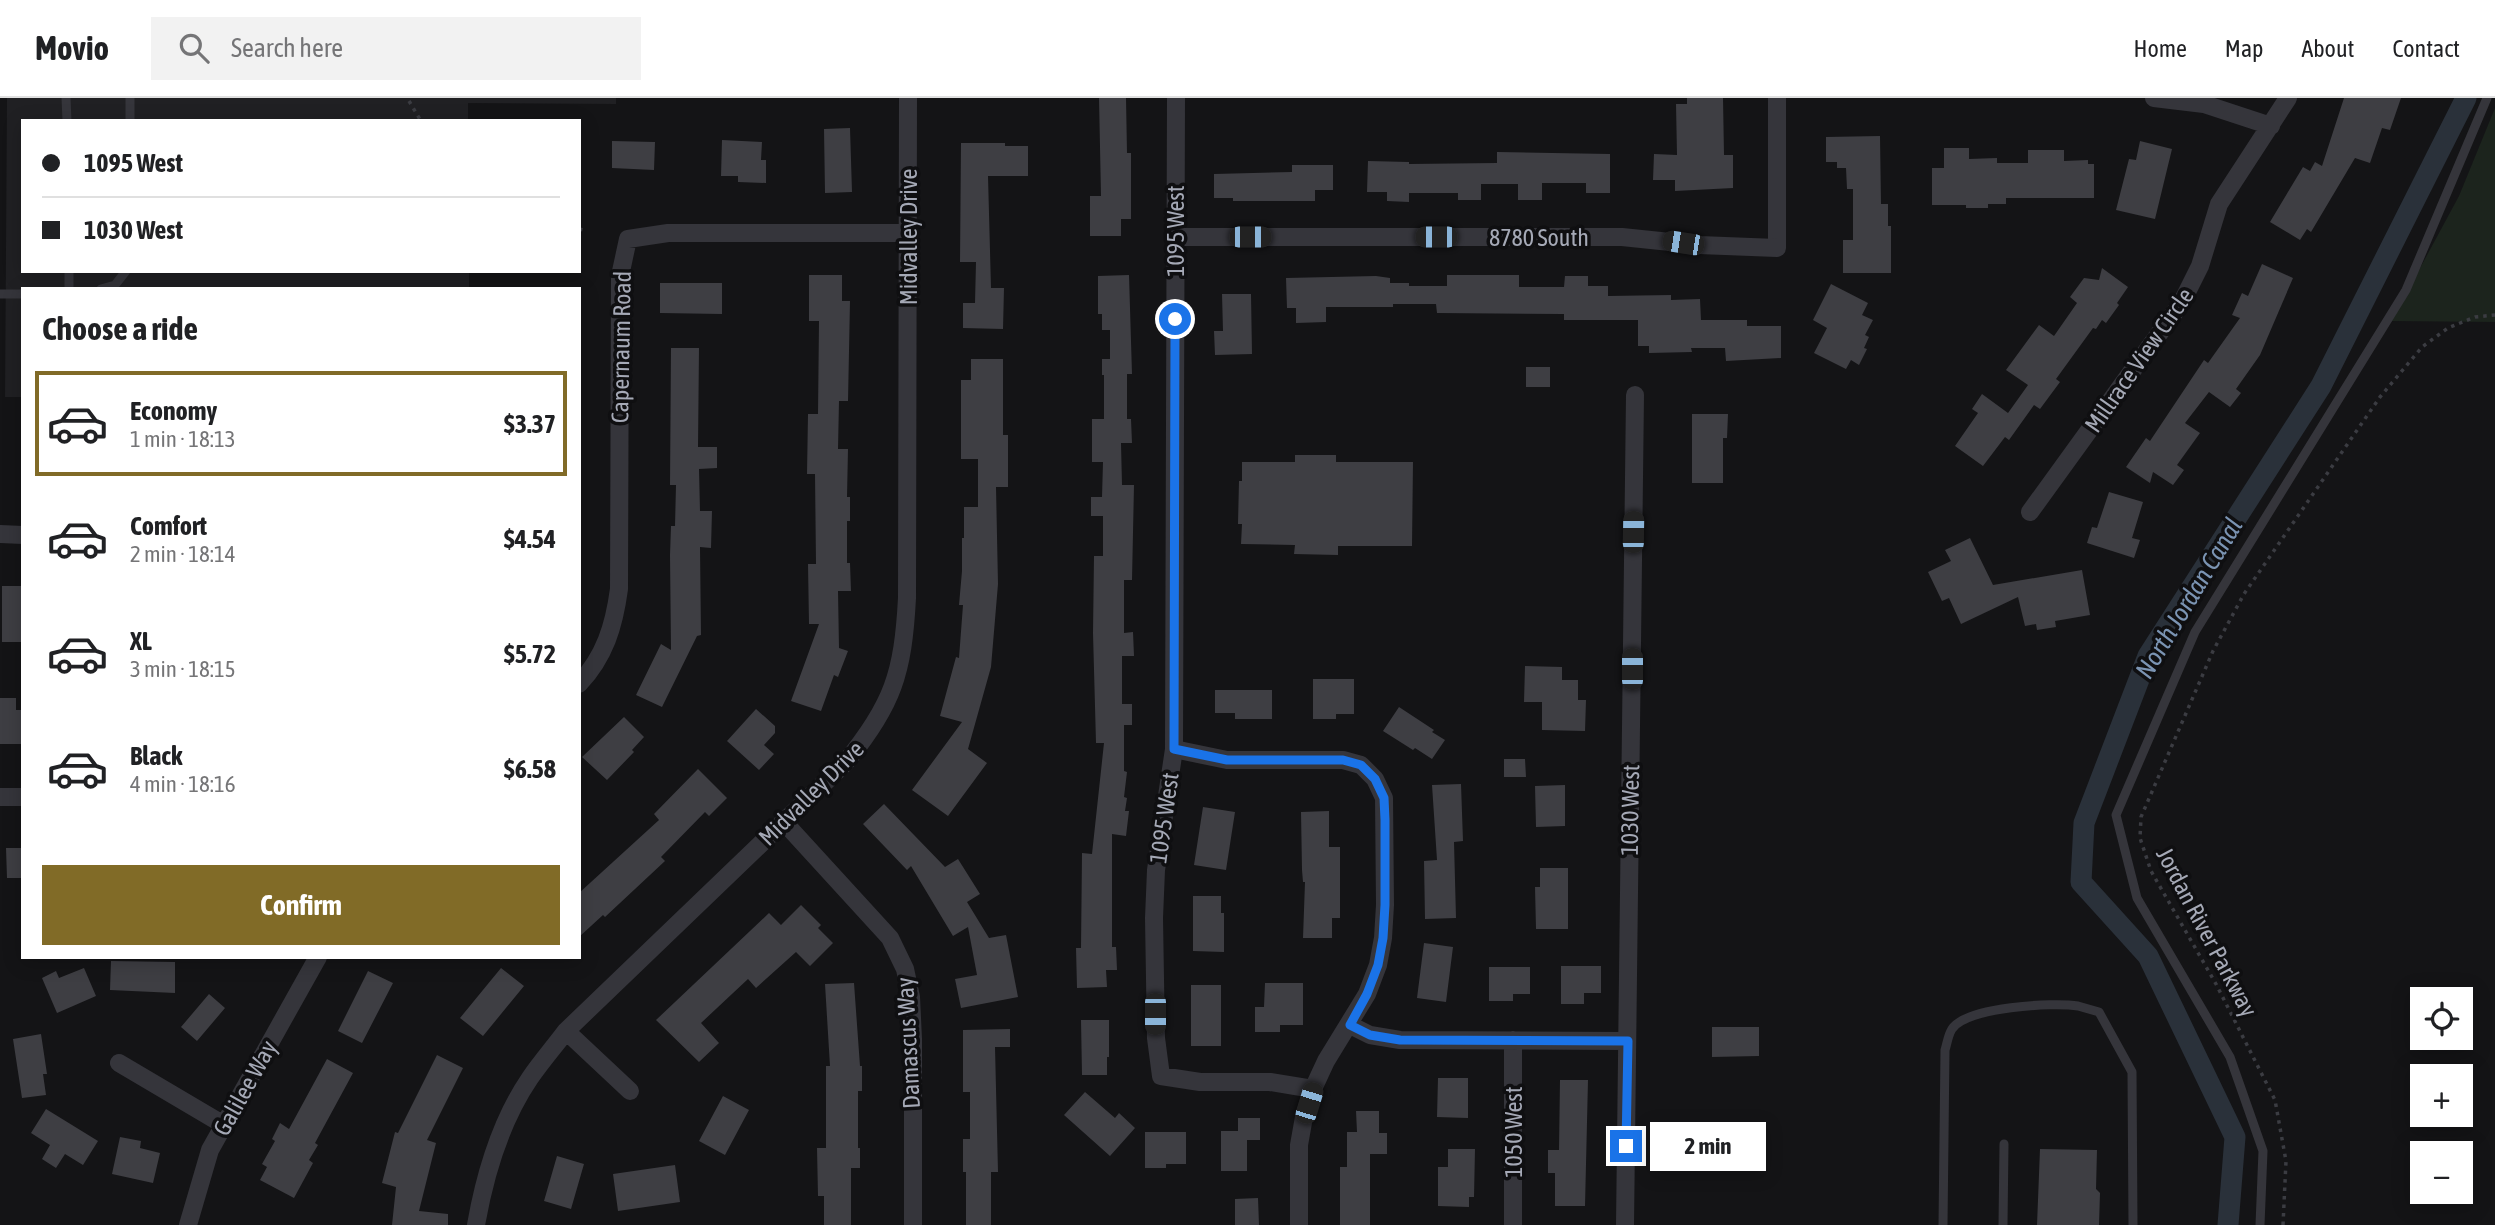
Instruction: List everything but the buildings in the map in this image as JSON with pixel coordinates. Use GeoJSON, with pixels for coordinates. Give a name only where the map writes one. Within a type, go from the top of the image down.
{"type":"FeatureCollection","features":[{"type":"Feature","properties":{"kind":"street","name":"Midvalley Drive"},"geometry":{"type":"LineString","coordinates":[[476,1225],[483,1188],[499,1137],[528,1080],[566,1031],[845,763],[872,731],[892,692],[905,646],[907,585],[908,98]]}},
{"type":"Feature","properties":{"kind":"street","name":"1095 West"},"geometry":{"type":"LineString","coordinates":[[1176,98],[1174,749],[1156,870],[1154,918],[1156,1038],[1161,1076],[1200,1082],[1270,1082],[1313,1089]]}},
{"type":"Feature","properties":{"kind":"street","name":"8780 South"},"geometry":{"type":"LineString","coordinates":[[1174,237],[1622,237],[1699,245],[1777,247],[1777,98]]}},
{"type":"Feature","properties":{"kind":"street"},"geometry":{"type":"LineString","coordinates":[[2154,98],[2204,104],[2271,126]]}},
{"type":"Feature","properties":{"kind":"street","name":"Millrace View Circle"},"geometry":{"type":"LineString","coordinates":[[2030,512],[2189,291],[2200,266],[2219,204],[2288,98]]}},
{"type":"Feature","properties":{"kind":"street","name":"Capernaum Road"},"geometry":{"type":"LineString","coordinates":[[581,682],[604,648],[614,623],[619,589],[620,276],[628,239],[668,233],[908,233]]}},
{"type":"Feature","properties":{"kind":"street","name":"1030 West"},"geometry":{"type":"LineString","coordinates":[[1625,1225],[1635,395]]}},
{"type":"Feature","properties":{"kind":"street"},"geometry":{"type":"LineString","coordinates":[[0,534],[21,535]]}},
{"type":"Feature","properties":{"kind":"street"},"geometry":{"type":"LineString","coordinates":[[1174,749],[1227,760],[1343,760],[1361,765],[1375,779],[1384,798],[1385,905],[1378,965],[1367,994],[1326,1062],[1304,1116],[1299,1145],[1299,1225]]}},
{"type":"Feature","properties":{"kind":"street"},"geometry":{"type":"LineString","coordinates":[[0,797],[21,797]]}},
{"type":"Feature","properties":{"kind":"street","name":"Damascus Way"},"geometry":{"type":"LineString","coordinates":[[783,821],[890,938],[905,969],[911,997],[913,1039],[913,1225]]}},
{"type":"Feature","properties":{"kind":"street","name":"Galilee Way"},"geometry":{"type":"LineString","coordinates":[[188,1225],[210,1150],[317,959]]}},
{"type":"Feature","properties":{"kind":"street"},"geometry":{"type":"LineString","coordinates":[[1350,1025],[1370,1035],[1400,1040],[1628,1041]]}},
{"type":"Feature","properties":{"kind":"street"},"geometry":{"type":"LineString","coordinates":[[566,1031],[630,1091]]}},
{"type":"Feature","properties":{"kind":"street","name":"1050 West"},"geometry":{"type":"LineString","coordinates":[[1513,1040],[1513,1225]]}},
{"type":"Feature","properties":{"kind":"street"},"geometry":{"type":"LineString","coordinates":[[119,1063],[224,1125]]}},
{"type":"Feature","properties":{"kind":"lane"},"geometry":{"type":"LineString","coordinates":[[66,98],[67,119]]}},
{"type":"Feature","properties":{"kind":"lane"},"geometry":{"type":"LineString","coordinates":[[130,98],[130,119]]}},
{"type":"Feature","properties":{"kind":"lane"},"geometry":{"type":"LineString","coordinates":[[2260,1225],[2263,1152],[2230,1057],[2137,898],[2116,815],[2195,632],[2406,290],[2487,98]]}},
{"type":"Feature","properties":{"kind":"lane"},"geometry":{"type":"LineString","coordinates":[[108,287],[115,285],[124,273]]}},
{"type":"Feature","properties":{"kind":"lane"},"geometry":{"type":"LineString","coordinates":[[0,294],[21,294]]}},
{"type":"Feature","properties":{"kind":"lane"},"geometry":{"type":"LineString","coordinates":[[1944,1225],[1945,1050],[1952,1028],[1968,1017],[1996,1009],[2076,1006],[2099,1012],[2132,1072],[2133,1225]]}},
{"type":"Feature","properties":{"kind":"lane"},"geometry":{"type":"LineString","coordinates":[[2003,1225],[2004,1144]]}},
{"type":"Feature","properties":{"kind":"path"},"geometry":{"type":"LineString","coordinates":[[409,101],[420,119]]}},
{"type":"Feature","properties":{"kind":"path","name":"Jordan River Parkway"},"geometry":{"type":"LineString","coordinates":[[2283,1225],[2286,1161],[2275,1100],[2216,984],[2151,871],[2140,838],[2141,817],[2213,651],[2244,594],[2372,408],[2422,347],[2448,328],[2466,320],[2495,315]]}},
{"type":"Feature","properties":{"kind":"shaded area"},"geometry":{"type":"Polygon","coordinates":[[[7,98],[616,98],[616,104],[468,103],[468,119],[21,119],[21,273],[469,273],[469,287],[21,287],[21,397],[5,397],[7,98]]]}},
{"type":"Feature","properties":{"kind":"shaded area"},"geometry":{"type":"Polygon","coordinates":[[[2495,108],[2495,322],[2387,321],[2419,270],[2459,196],[2495,108]]]}},
{"type":"Feature","properties":{"kind":"waterway","name":"North Jordan Canal"},"geometry":{"type":"LineString","coordinates":[[2228,1225],[2235,1137],[2148,956],[2081,882],[2084,823],[2148,656],[2321,386],[2466,98]]}},
{"type":"Feature","properties":{"kind":"route"},"geometry":{"type":"LineString","coordinates":[[1175,319],[1174,749],[1227,760],[1343,760],[1361,765],[1375,779],[1384,798],[1385,905],[1378,965],[1367,994],[1350,1025],[1370,1035],[1400,1040],[1628,1041],[1626,1146]]}}]}
